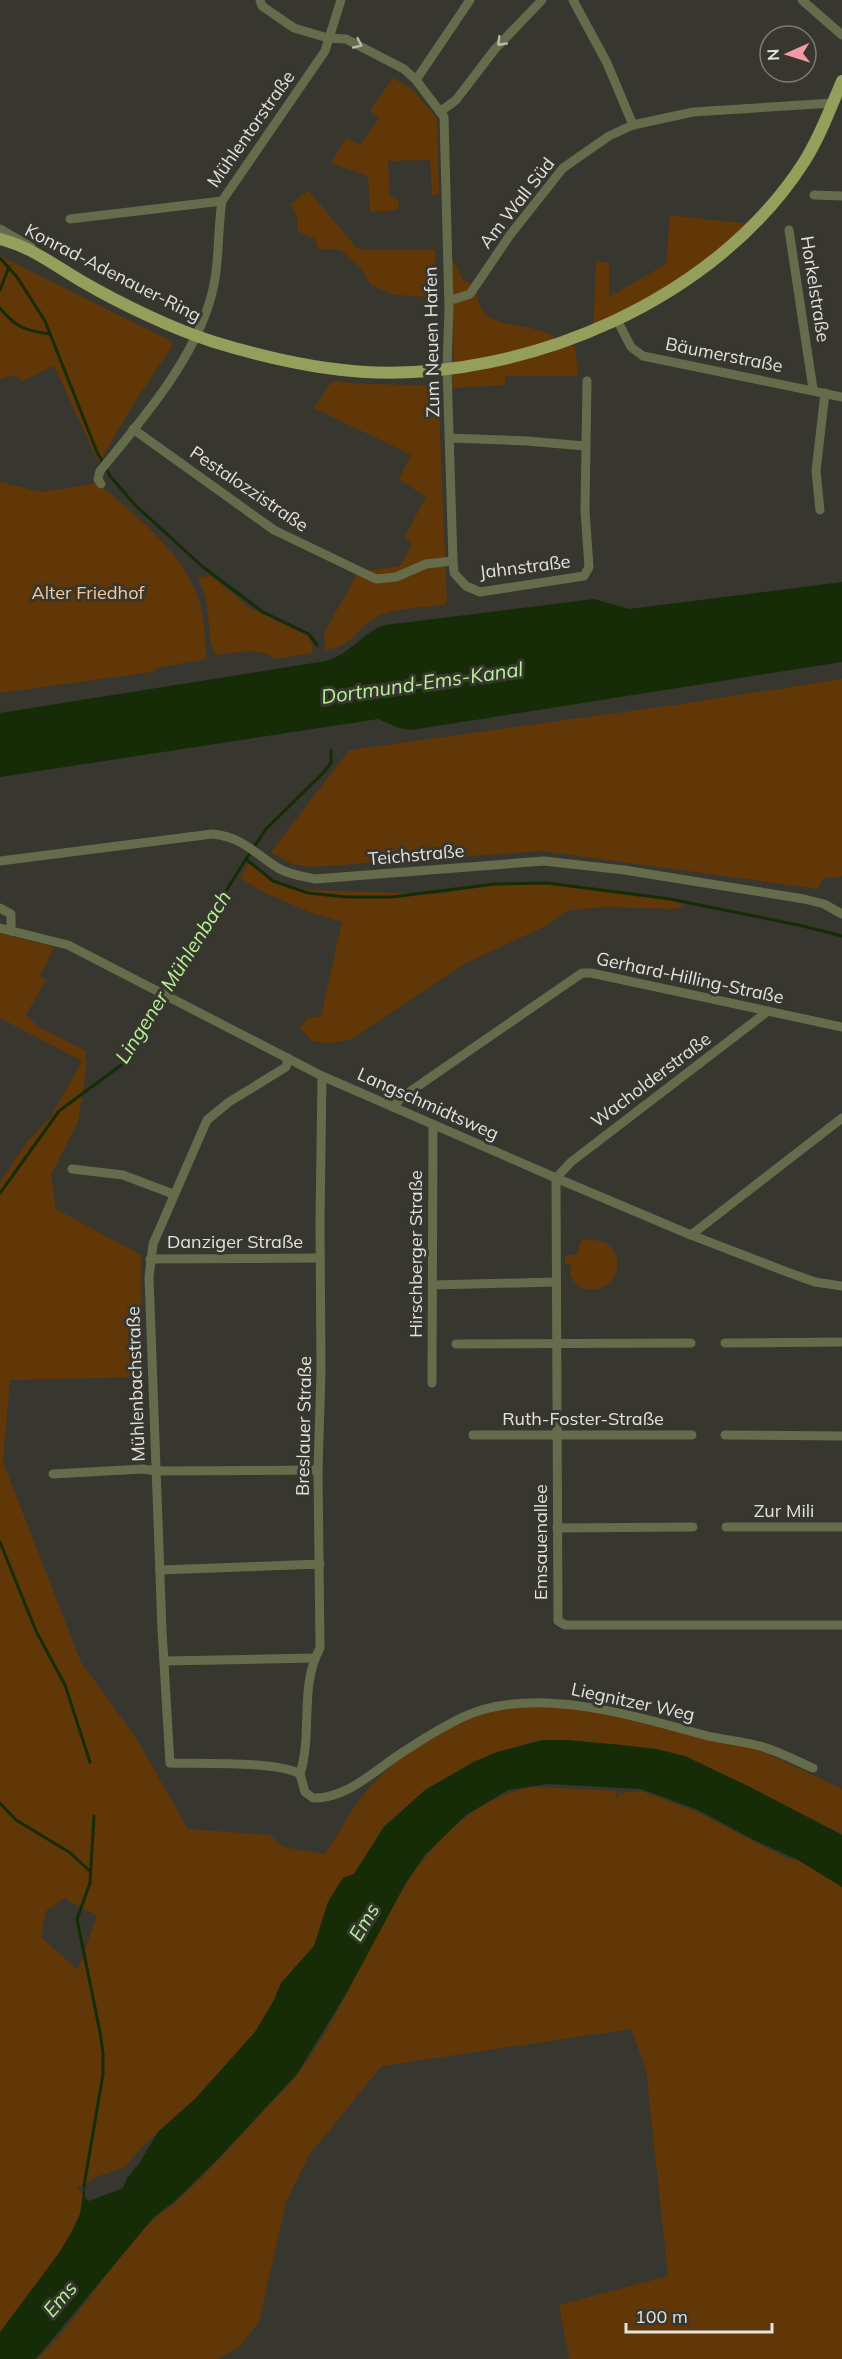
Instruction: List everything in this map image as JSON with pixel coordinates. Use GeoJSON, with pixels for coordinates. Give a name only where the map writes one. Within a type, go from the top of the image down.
{"type":"FeatureCollection","features":[{"type":"Feature","properties":{"kind":"main road","name":"Konrad-Adenauer-Ring"},"geometry":{"type":"LineString","coordinates":[[0,241],[28,248],[87,284],[196,335],[271,358],[365,372],[410,372],[447,368],[536,350],[588,334],[657,299],[684,281],[742,234],[786,187],[819,135],[842,81]]}},
{"type":"Feature","properties":{"kind":"street","name":"Mühlentorstraße"},"geometry":{"type":"LineString","coordinates":[[70,219],[222,201],[324,51],[341,0]]}},
{"type":"Feature","properties":{"kind":"street"},"geometry":{"type":"LineString","coordinates":[[416,80],[470,0]]}},
{"type":"Feature","properties":{"kind":"street"},"geometry":{"type":"LineString","coordinates":[[261,3],[294,28],[328,38],[346,39],[386,58],[416,80],[441,111],[456,100],[495,49],[542,0]]}},
{"type":"Feature","properties":{"kind":"street"},"geometry":{"type":"LineString","coordinates":[[573,0],[607,63],[633,125]]}},
{"type":"Feature","properties":{"kind":"street"},"geometry":{"type":"LineString","coordinates":[[802,0],[842,36]]}},
{"type":"Feature","properties":{"kind":"street","name":"Am Wall Süd"},"geometry":{"type":"LineString","coordinates":[[449,298],[455,299],[470,294],[510,235],[563,168],[609,136],[633,125],[693,112],[833,103]]}},
{"type":"Feature","properties":{"kind":"street","name":"Zum Neuen Hafen"},"geometry":{"type":"LineString","coordinates":[[441,111],[444,117],[445,132],[449,298],[447,368],[454,573]]}},
{"type":"Feature","properties":{"kind":"street"},"geometry":{"type":"LineString","coordinates":[[814,195],[842,196]]}},
{"type":"Feature","properties":{"kind":"street"},"geometry":{"type":"LineString","coordinates":[[102,484],[98,479],[100,471],[172,376],[206,315],[216,278],[222,201]]}},
{"type":"Feature","properties":{"kind":"street"},"geometry":{"type":"LineString","coordinates":[[0,229],[22,240],[42,256]]}},
{"type":"Feature","properties":{"kind":"street","name":"Horkelstraße"},"geometry":{"type":"LineString","coordinates":[[789,230],[813,389]]}},
{"type":"Feature","properties":{"kind":"street","name":"Bäumerstraße"},"geometry":{"type":"LineString","coordinates":[[617,321],[631,347],[642,356],[842,396]]}},
{"type":"Feature","properties":{"kind":"street","name":"Jahnstraße"},"geometry":{"type":"LineString","coordinates":[[454,573],[466,586],[480,592],[585,576],[589,567],[585,510],[587,381]]}},
{"type":"Feature","properties":{"kind":"street"},"geometry":{"type":"LineString","coordinates":[[820,510],[816,471],[825,393]]}},
{"type":"Feature","properties":{"kind":"street","name":"Pestalozzistraße"},"geometry":{"type":"LineString","coordinates":[[133,429],[274,530],[376,579],[396,577],[426,564],[453,561]]}},
{"type":"Feature","properties":{"kind":"street"},"geometry":{"type":"LineString","coordinates":[[450,438],[585,446]]}},
{"type":"Feature","properties":{"kind":"street","name":"Teichstraße"},"geometry":{"type":"LineString","coordinates":[[0,861],[212,834],[227,835],[239,840],[289,874],[315,879],[544,861],[624,870],[763,892],[817,902],[842,914]]}},
{"type":"Feature","properties":{"kind":"street"},"geometry":{"type":"LineString","coordinates":[[0,908],[11,914],[11,931]]}},
{"type":"Feature","properties":{"kind":"street","name":"Langschmidtsweg"},"geometry":{"type":"LineString","coordinates":[[0,928],[69,945],[322,1076],[556,1178],[691,1235],[815,1282],[842,1286]]}},
{"type":"Feature","properties":{"kind":"street","name":"Gerhard-Hilling-Straße"},"geometry":{"type":"LineString","coordinates":[[393,1107],[402,1097],[582,973],[842,1026]]}},
{"type":"Feature","properties":{"kind":"street","name":"Wacholderstraße"},"geometry":{"type":"LineString","coordinates":[[556,1178],[571,1162],[768,1011]]}},
{"type":"Feature","properties":{"kind":"street","name":"Mühlenbachstraße"},"geometry":{"type":"LineString","coordinates":[[288,1058],[286,1067],[229,1102],[207,1120],[173,1194],[153,1244],[150,1259],[156,1471],[170,1763],[272,1766],[290,1768],[300,1774]]}},
{"type":"Feature","properties":{"kind":"street","name":"Breslauer Straße"},"geometry":{"type":"LineString","coordinates":[[300,1774],[305,1759],[309,1673],[320,1648],[318,1470],[321,1372],[320,1112],[322,1076]]}},
{"type":"Feature","properties":{"kind":"street"},"geometry":{"type":"LineString","coordinates":[[691,1235],[842,1118]]}},
{"type":"Feature","properties":{"kind":"street","name":"Hirschberger Straße"},"geometry":{"type":"LineString","coordinates":[[432,1383],[433,1125]]}},
{"type":"Feature","properties":{"kind":"street"},"geometry":{"type":"LineString","coordinates":[[72,1169],[123,1174],[173,1194]]}},
{"type":"Feature","properties":{"kind":"street","name":"Emsauenallee"},"geometry":{"type":"LineString","coordinates":[[556,1178],[558,1621],[565,1625],[842,1625]]}},
{"type":"Feature","properties":{"kind":"street","name":"Danziger Straße"},"geometry":{"type":"LineString","coordinates":[[150,1259],[320,1258]]}},
{"type":"Feature","properties":{"kind":"street"},"geometry":{"type":"LineString","coordinates":[[433,1284],[555,1282]]}},
{"type":"Feature","properties":{"kind":"street"},"geometry":{"type":"LineString","coordinates":[[725,1343],[842,1342]]}},
{"type":"Feature","properties":{"kind":"street"},"geometry":{"type":"LineString","coordinates":[[456,1344],[691,1343]]}},
{"type":"Feature","properties":{"kind":"street","name":"Ruth-Foster-Straße"},"geometry":{"type":"LineString","coordinates":[[473,1435],[692,1435]]}},
{"type":"Feature","properties":{"kind":"street"},"geometry":{"type":"LineString","coordinates":[[725,1435],[842,1436]]}},
{"type":"Feature","properties":{"kind":"street"},"geometry":{"type":"LineString","coordinates":[[53,1474],[143,1469],[156,1471],[318,1470]]}},
{"type":"Feature","properties":{"kind":"street"},"geometry":{"type":"LineString","coordinates":[[557,1528],[693,1527]]}},
{"type":"Feature","properties":{"kind":"street","name":"Zur Mili"},"geometry":{"type":"LineString","coordinates":[[726,1527],[842,1527]]}},
{"type":"Feature","properties":{"kind":"street"},"geometry":{"type":"LineString","coordinates":[[160,1570],[320,1564]]}},
{"type":"Feature","properties":{"kind":"street"},"geometry":{"type":"LineString","coordinates":[[165,1661],[315,1658]]}},
{"type":"Feature","properties":{"kind":"street","name":"Liegnitzer Weg"},"geometry":{"type":"LineString","coordinates":[[300,1774],[305,1792],[313,1798],[334,1794],[360,1783],[436,1731],[466,1715],[498,1707],[536,1702],[559,1703],[635,1716],[708,1736],[764,1747],[813,1768]]}},
{"type":"Feature","properties":{"kind":"green space"},"geometry":{"type":"Polygon","coordinates":[[[393,78],[412,89],[437,118],[439,194],[432,196],[430,160],[388,161],[390,196],[395,197],[399,202],[398,210],[370,212],[368,176],[331,163],[346,138],[360,145],[379,118],[370,110],[393,78]]]}},
{"type":"Feature","properties":{"kind":"green space"},"geometry":{"type":"Polygon","coordinates":[[[308,190],[357,248],[435,250],[437,288],[428,297],[395,295],[371,285],[362,270],[341,250],[318,249],[315,239],[297,231],[298,220],[291,204],[308,190]]]}},
{"type":"Feature","properties":{"kind":"green space"},"geometry":{"type":"Polygon","coordinates":[[[670,215],[749,224],[710,262],[593,331],[596,261],[609,263],[609,297],[666,264],[670,215]]]}},
{"type":"Feature","properties":{"kind":"green space"},"geometry":{"type":"Polygon","coordinates":[[[0,256],[171,341],[173,345],[134,403],[99,463],[54,366],[22,381],[14,375],[0,379],[0,256]]]}},
{"type":"Feature","properties":{"kind":"green space"},"geometry":{"type":"Polygon","coordinates":[[[451,257],[463,280],[477,285],[478,299],[488,316],[507,324],[541,331],[575,347],[578,376],[505,376],[505,385],[452,388],[454,345],[451,257]]]}},
{"type":"Feature","properties":{"kind":"green space"},"geometry":{"type":"Polygon","coordinates":[[[332,381],[423,385],[433,390],[439,407],[447,601],[444,605],[383,614],[368,623],[342,645],[325,650],[324,633],[358,572],[400,566],[412,545],[405,536],[426,497],[399,479],[411,455],[314,408],[332,381]]]}},
{"type":"Feature","properties":{"kind":"green space","name":"Alter Friedhof"},"geometry":{"type":"Polygon","coordinates":[[[0,482],[41,492],[97,483],[127,507],[169,550],[191,582],[201,607],[207,659],[160,667],[152,672],[0,693],[0,482]]]}},
{"type":"Feature","properties":{"kind":"green space"},"geometry":{"type":"Polygon","coordinates":[[[211,576],[250,608],[307,636],[312,643],[313,653],[276,659],[266,653],[248,651],[216,655],[211,644],[206,598],[198,577],[211,576]]]}},
{"type":"Feature","properties":{"kind":"green space"},"geometry":{"type":"Polygon","coordinates":[[[842,679],[842,876],[822,879],[818,889],[542,851],[310,867],[292,864],[271,852],[349,750],[842,679]]]}},
{"type":"Feature","properties":{"kind":"green space"},"geometry":{"type":"Polygon","coordinates":[[[249,863],[272,882],[309,890],[438,894],[495,885],[547,884],[669,899],[685,906],[675,909],[603,907],[566,911],[546,926],[466,963],[352,1039],[329,1044],[311,1040],[300,1028],[308,1018],[321,1016],[342,922],[309,912],[263,892],[243,880],[240,878],[249,863]]]}},
{"type":"Feature","properties":{"kind":"green space"},"geometry":{"type":"Polygon","coordinates":[[[0,933],[54,947],[40,976],[46,980],[26,1015],[39,1027],[86,1051],[86,1072],[78,1122],[51,1175],[56,1209],[141,1255],[143,1377],[10,1380],[3,1462],[81,1662],[136,1738],[188,1829],[270,1835],[283,1847],[325,1854],[364,1793],[387,1769],[425,1740],[468,1719],[491,1712],[514,1707],[549,1705],[633,1718],[642,1723],[758,1749],[842,1789],[842,1834],[685,1756],[656,1749],[567,1740],[543,1740],[474,1761],[424,1791],[383,1827],[354,1874],[343,1878],[328,1902],[314,1946],[281,1983],[255,2032],[195,2099],[143,2146],[125,2167],[99,2176],[77,2188],[83,2195],[81,2209],[67,2243],[33,2292],[0,2332],[0,1182],[26,1143],[50,1118],[82,1061],[0,1018],[0,933]],[[66,1897],[46,1911],[41,1937],[78,1970],[97,1915],[68,1901],[66,1897]]]}},
{"type":"Feature","properties":{"kind":"green space"},"geometry":{"type":"Polygon","coordinates":[[[588,1239],[605,1242],[615,1253],[618,1264],[615,1275],[599,1289],[589,1290],[578,1286],[570,1275],[572,1266],[565,1263],[565,1256],[577,1254],[581,1241],[588,1239]]]}},
{"type":"Feature","properties":{"kind":"green space"},"geometry":{"type":"Polygon","coordinates":[[[530,1787],[617,1791],[615,1801],[620,1793],[641,1791],[697,1812],[786,1858],[798,1860],[842,1887],[842,2359],[569,2359],[559,2305],[668,2276],[646,2070],[631,2029],[382,2066],[309,2155],[286,2202],[259,2322],[240,2346],[218,2359],[37,2359],[68,2325],[137,2236],[199,2179],[297,2075],[323,2037],[392,1907],[418,1867],[449,1832],[485,1804],[530,1787]]]}},
{"type":"Feature","properties":{"kind":"water","name":"Dortmund-Ems-Kanal"},"geometry":{"type":"Polygon","coordinates":[[[842,582],[842,662],[411,730],[399,728],[378,719],[0,777],[0,713],[326,661],[343,653],[370,632],[385,625],[594,599],[629,609],[842,582]]]}},
{"type":"Feature","properties":{"kind":"water","name":"Ems"},"geometry":{"type":"Polygon","coordinates":[[[543,1740],[567,1740],[656,1749],[685,1756],[748,1786],[842,1835],[842,1887],[798,1860],[698,1810],[641,1789],[548,1784],[508,1790],[466,1815],[425,1855],[407,1881],[346,1994],[297,2074],[217,2160],[176,2200],[153,2218],[35,2359],[0,2359],[0,2332],[59,2253],[71,2233],[80,2214],[85,2181],[85,2198],[89,2201],[123,2188],[127,2178],[140,2162],[158,2132],[195,2099],[255,2032],[281,1983],[314,1946],[328,1902],[343,1878],[354,1874],[384,1827],[425,1790],[474,1762],[497,1752],[543,1740]]]}},
{"type":"Feature","properties":{"kind":"waterway","name":"Lingener Mühlenbach"},"geometry":{"type":"LineString","coordinates":[[0,258],[17,277],[45,321],[97,452],[110,476],[135,505],[203,567],[263,612],[309,634],[317,645]]}},
{"type":"Feature","properties":{"kind":"waterway"},"geometry":{"type":"LineString","coordinates":[[0,290],[9,267]]}},
{"type":"Feature","properties":{"kind":"waterway"},"geometry":{"type":"LineString","coordinates":[[0,308],[11,320],[22,327],[50,334]]}},
{"type":"Feature","properties":{"kind":"waterway","name":"Lingener Mühlenbach"},"geometry":{"type":"LineString","coordinates":[[0,1193],[59,1111],[124,1063],[149,1026],[209,918],[246,859],[266,829],[324,772],[331,763],[331,750]]}},
{"type":"Feature","properties":{"kind":"waterway"},"geometry":{"type":"LineString","coordinates":[[246,859],[273,881],[308,893],[347,897],[392,897],[495,884],[547,883],[670,899],[842,936]]}},
{"type":"Feature","properties":{"kind":"waterway","name":"Lingener Mühlenbach"},"geometry":{"type":"LineString","coordinates":[[0,1542],[36,1631],[65,1685],[90,1762]]}},
{"type":"Feature","properties":{"kind":"waterway"},"geometry":{"type":"LineString","coordinates":[[0,1803],[16,1820],[69,1852],[90,1871]]}},
{"type":"Feature","properties":{"kind":"waterway","name":"Lingener Mühlenbach"},"geometry":{"type":"LineString","coordinates":[[84,2186],[103,2074],[100,2032],[77,1919],[90,1883],[94,1816]]}}]}
